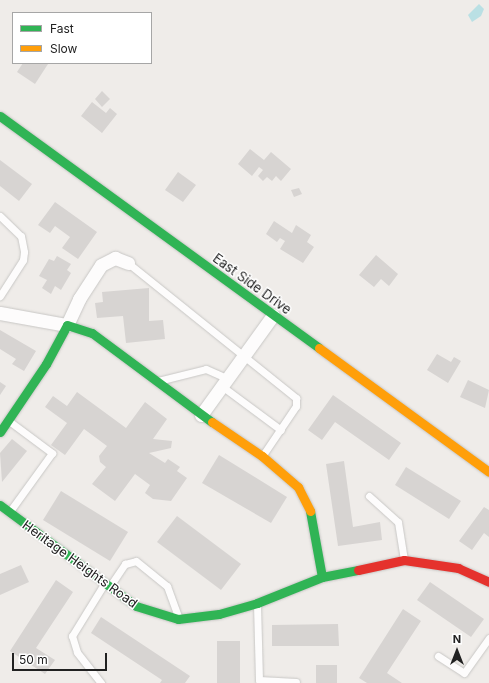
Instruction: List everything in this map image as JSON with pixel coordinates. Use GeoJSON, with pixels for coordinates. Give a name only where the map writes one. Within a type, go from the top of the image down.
{"type":"FeatureCollection","features":[{"type":"Feature","properties":{"kind":"street","name":"East Side Drive"},"geometry":{"type":"LineString","coordinates":[[0,116],[489,472]]}},
{"type":"Feature","properties":{"kind":"street"},"geometry":{"type":"LineString","coordinates":[[0,432],[9,421],[67,325],[76,304],[101,265],[115,258],[128,263]]}},
{"type":"Feature","properties":{"kind":"street"},"geometry":{"type":"LineString","coordinates":[[0,313],[67,325],[92,333],[201,415],[262,456],[286,475],[304,497],[322,577]]}},
{"type":"Feature","properties":{"kind":"street"},"geometry":{"type":"LineString","coordinates":[[201,415],[273,315]]}},
{"type":"Feature","properties":{"kind":"street","name":"Heritage Heights Road"},"geometry":{"type":"LineString","coordinates":[[0,505],[106,586],[136,606],[178,619],[208,617],[257,604],[322,577],[404,560]]}},
{"type":"Feature","properties":{"kind":"street"},"geometry":{"type":"LineString","coordinates":[[404,560],[458,568],[489,582]]}},
{"type":"Feature","properties":{"kind":"lane"},"geometry":{"type":"LineString","coordinates":[[0,216],[21,236],[24,252],[23,260],[0,296]]}},
{"type":"Feature","properties":{"kind":"lane"},"geometry":{"type":"LineString","coordinates":[[128,263],[296,398],[296,406],[262,456]]}},
{"type":"Feature","properties":{"kind":"lane"},"geometry":{"type":"LineString","coordinates":[[156,382],[206,369],[281,430]]}},
{"type":"Feature","properties":{"kind":"lane"},"geometry":{"type":"LineString","coordinates":[[9,421],[52,453],[9,513]]}},
{"type":"Feature","properties":{"kind":"lane"},"geometry":{"type":"LineString","coordinates":[[369,496],[398,522],[404,560]]}},
{"type":"Feature","properties":{"kind":"lane"},"geometry":{"type":"LineString","coordinates":[[101,683],[77,652],[72,636],[106,586],[125,564],[136,562],[167,586],[178,619]]}},
{"type":"Feature","properties":{"kind":"lane"},"geometry":{"type":"LineString","coordinates":[[257,604],[259,680],[296,682]]}},
{"type":"Feature","properties":{"kind":"lane"},"geometry":{"type":"LineString","coordinates":[[438,656],[464,673],[489,638]]}},
{"type":"Feature","properties":{"kind":"water"},"geometry":{"type":"Polygon","coordinates":[[[479,4],[484,9],[481,16],[472,22],[468,15],[479,4]]]}},
{"type":"Feature","properties":{"kind":"building"},"geometry":{"type":"Polygon","coordinates":[[[22,64],[48,64],[35,84],[17,72],[22,64]]]}},
{"type":"Feature","properties":{"kind":"building"},"geometry":{"type":"Polygon","coordinates":[[[102,91],[110,99],[102,107],[95,99],[102,91]]]}},
{"type":"Feature","properties":{"kind":"building"},"geometry":{"type":"Polygon","coordinates":[[[92,102],[106,113],[110,108],[117,114],[102,133],[81,116],[92,102]]]}},
{"type":"Feature","properties":{"kind":"building"},"geometry":{"type":"Polygon","coordinates":[[[250,149],[264,160],[271,152],[291,169],[281,181],[276,176],[272,181],[267,177],[263,181],[258,176],[263,170],[259,167],[252,176],[238,164],[250,149]]]}},
{"type":"Feature","properties":{"kind":"building"},"geometry":{"type":"Polygon","coordinates":[[[0,160],[32,184],[19,201],[0,186],[0,160]]]}},
{"type":"Feature","properties":{"kind":"building"},"geometry":{"type":"Polygon","coordinates":[[[178,172],[196,185],[183,202],[165,190],[178,172]]]}},
{"type":"Feature","properties":{"kind":"building"},"geometry":{"type":"Polygon","coordinates":[[[299,188],[302,194],[294,197],[291,190],[299,188]]]}},
{"type":"Feature","properties":{"kind":"building"},"geometry":{"type":"Polygon","coordinates":[[[55,202],[97,232],[78,259],[62,248],[70,237],[55,226],[50,233],[38,225],[55,202]]]}},
{"type":"Feature","properties":{"kind":"building"},"geometry":{"type":"Polygon","coordinates":[[[274,221],[292,233],[296,225],[311,235],[307,242],[314,247],[303,263],[280,249],[285,241],[280,238],[277,242],[266,234],[274,221]]]}},
{"type":"Feature","properties":{"kind":"building"},"geometry":{"type":"Polygon","coordinates":[[[376,255],[398,274],[389,286],[381,279],[374,287],[359,275],[376,255]]]}},
{"type":"Feature","properties":{"kind":"building"},"geometry":{"type":"Polygon","coordinates":[[[57,256],[71,264],[67,270],[71,273],[61,290],[55,286],[51,294],[42,288],[47,280],[39,276],[49,259],[54,261],[57,256]]]}},
{"type":"Feature","properties":{"kind":"building"},"geometry":{"type":"Polygon","coordinates":[[[149,288],[149,321],[163,320],[165,339],[126,343],[123,316],[97,318],[95,303],[103,302],[102,292],[149,288]]]}},
{"type":"Feature","properties":{"kind":"building"},"geometry":{"type":"Polygon","coordinates":[[[0,330],[36,351],[24,371],[12,364],[16,359],[0,349],[0,330]]]}},
{"type":"Feature","properties":{"kind":"building"},"geometry":{"type":"Polygon","coordinates":[[[437,354],[451,362],[454,357],[461,361],[448,383],[427,370],[437,354]]]}},
{"type":"Feature","properties":{"kind":"building"},"geometry":{"type":"Polygon","coordinates":[[[468,380],[489,390],[485,408],[460,397],[468,380]]]}},
{"type":"Feature","properties":{"kind":"building"},"geometry":{"type":"Polygon","coordinates":[[[0,382],[6,386],[0,395],[0,382]]]}},
{"type":"Feature","properties":{"kind":"building"},"geometry":{"type":"Polygon","coordinates":[[[77,392],[126,428],[145,402],[167,419],[153,439],[172,441],[171,448],[149,453],[165,463],[168,459],[180,467],[177,471],[187,478],[171,501],[153,499],[145,493],[150,485],[135,474],[115,501],[92,484],[106,467],[100,462],[99,456],[107,446],[84,429],[65,455],[51,445],[67,423],[45,407],[53,396],[67,406],[77,392]]]}},
{"type":"Feature","properties":{"kind":"building"},"geometry":{"type":"Polygon","coordinates":[[[333,395],[401,443],[389,460],[335,422],[322,440],[308,430],[333,395]]]}},
{"type":"Feature","properties":{"kind":"building"},"geometry":{"type":"Polygon","coordinates":[[[12,439],[27,451],[2,482],[0,453],[12,439]]]}},
{"type":"Feature","properties":{"kind":"building"},"geometry":{"type":"Polygon","coordinates":[[[219,455],[287,497],[271,523],[202,483],[219,455]]]}},
{"type":"Feature","properties":{"kind":"building"},"geometry":{"type":"Polygon","coordinates":[[[344,461],[353,527],[380,522],[382,540],[338,546],[326,464],[344,461]]]}},
{"type":"Feature","properties":{"kind":"building"},"geometry":{"type":"Polygon","coordinates":[[[406,467],[461,501],[449,519],[395,485],[406,467]]]}},
{"type":"Feature","properties":{"kind":"building"},"geometry":{"type":"Polygon","coordinates":[[[61,491],[128,532],[110,561],[43,520],[61,491]]]}},
{"type":"Feature","properties":{"kind":"building"},"geometry":{"type":"Polygon","coordinates":[[[484,507],[489,510],[489,537],[484,533],[472,550],[459,541],[484,507]]]}},
{"type":"Feature","properties":{"kind":"building"},"geometry":{"type":"Polygon","coordinates":[[[177,516],[241,564],[221,590],[157,542],[177,516]]]}},
{"type":"Feature","properties":{"kind":"building"},"geometry":{"type":"Polygon","coordinates":[[[21,565],[29,582],[0,595],[0,574],[21,565]]]}},
{"type":"Feature","properties":{"kind":"building"},"geometry":{"type":"Polygon","coordinates":[[[56,580],[73,592],[36,648],[55,660],[45,674],[10,651],[56,580]]]}},
{"type":"Feature","properties":{"kind":"building"},"geometry":{"type":"Polygon","coordinates":[[[430,582],[484,619],[471,637],[417,600],[430,582]]]}},
{"type":"Feature","properties":{"kind":"building"},"geometry":{"type":"Polygon","coordinates":[[[403,609],[421,621],[387,673],[402,683],[367,683],[359,678],[403,609]]]}},
{"type":"Feature","properties":{"kind":"building"},"geometry":{"type":"Polygon","coordinates":[[[101,617],[190,676],[185,683],[160,683],[162,680],[91,633],[101,617]]]}},
{"type":"Feature","properties":{"kind":"building"},"geometry":{"type":"Polygon","coordinates":[[[338,624],[339,646],[272,646],[272,625],[338,624]]]}},
{"type":"Feature","properties":{"kind":"building"},"geometry":{"type":"Polygon","coordinates":[[[217,641],[240,641],[240,683],[217,683],[217,641]]]}},
{"type":"Feature","properties":{"kind":"building"},"geometry":{"type":"Polygon","coordinates":[[[316,665],[337,665],[337,683],[316,683],[316,665]]]}},
{"type":"Feature","properties":{"kind":"traffic: fast"},"geometry":{"type":"LineString","coordinates":[[0,116],[319,348]]}},
{"type":"Feature","properties":{"kind":"traffic: fast"},"geometry":{"type":"LineString","coordinates":[[0,432],[46,364],[67,325],[92,333],[212,422]]}},
{"type":"Feature","properties":{"kind":"traffic: fast"},"geometry":{"type":"LineString","coordinates":[[0,505],[136,606],[178,619],[219,614],[257,603],[322,577],[358,570]]}},
{"type":"Feature","properties":{"kind":"traffic: fast"},"geometry":{"type":"LineString","coordinates":[[310,511],[322,577]]}},
{"type":"Feature","properties":{"kind":"traffic: slow"},"geometry":{"type":"LineString","coordinates":[[319,348],[489,472]]}},
{"type":"Feature","properties":{"kind":"traffic: slow"},"geometry":{"type":"LineString","coordinates":[[212,422],[262,456],[298,487],[310,511]]}},
{"type":"Feature","properties":{"kind":"traffic: jam"},"geometry":{"type":"LineString","coordinates":[[358,570],[404,560],[458,568],[489,582]]}}]}
